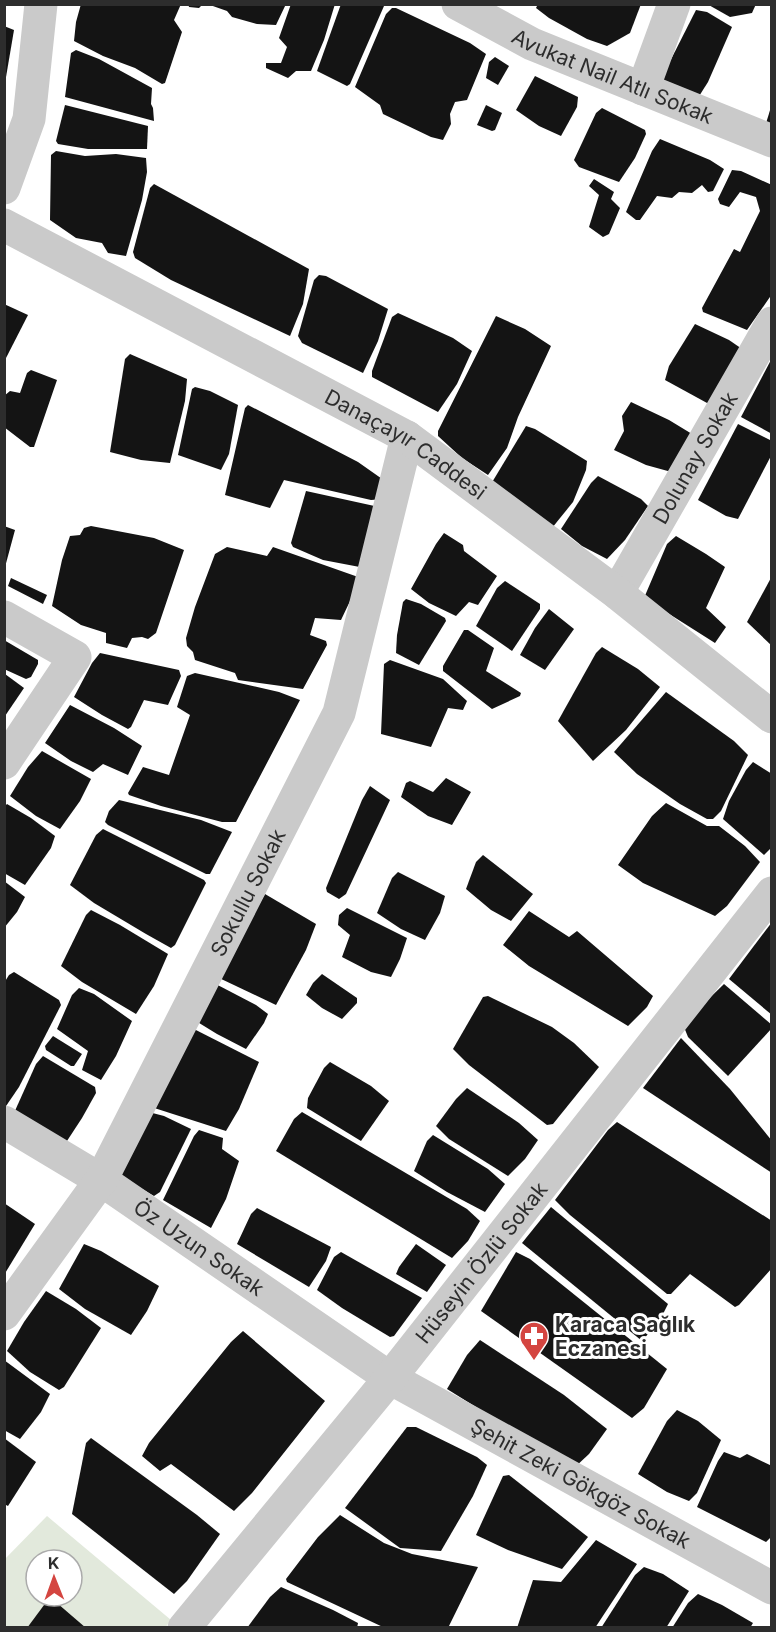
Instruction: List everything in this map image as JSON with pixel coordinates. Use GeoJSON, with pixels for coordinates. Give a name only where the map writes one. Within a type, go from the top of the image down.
{"type":"FeatureCollection","features":[{"type":"Feature","properties":{"kind":"street"},"geometry":{"type":"LineString","coordinates":[[4,188],[30,119],[41,4]]}},
{"type":"Feature","properties":{"kind":"street","name":"Avukat Nail Atlı Sokak"},"geometry":{"type":"LineString","coordinates":[[458,4],[532,44],[771,141]]}},
{"type":"Feature","properties":{"kind":"street"},"geometry":{"type":"LineString","coordinates":[[643,89],[674,4]]}},
{"type":"Feature","properties":{"kind":"street","name":"Danaçayır Caddesi"},"geometry":{"type":"LineString","coordinates":[[4,225],[407,437],[617,594],[771,717]]}},
{"type":"Feature","properties":{"kind":"street","name":"Dolunay Sokak"},"geometry":{"type":"LineString","coordinates":[[617,594],[771,323]]}},
{"type":"Feature","properties":{"kind":"street","name":"Sokullu Sokak"},"geometry":{"type":"LineString","coordinates":[[4,1314],[101,1180],[339,713],[407,437]]}},
{"type":"Feature","properties":{"kind":"street"},"geometry":{"type":"LineString","coordinates":[[4,617],[75,657],[4,763]]}},
{"type":"Feature","properties":{"kind":"street","name":"Hüseyin Özlü Sokak"},"geometry":{"type":"LineString","coordinates":[[184,1628],[390,1378],[771,893]]}},
{"type":"Feature","properties":{"kind":"street","name":"Öz Uzun Sokak"},"geometry":{"type":"LineString","coordinates":[[4,1122],[101,1180],[390,1378]]}},
{"type":"Feature","properties":{"kind":"street","name":"Şehit Zeki Gökgöz Sokak"},"geometry":{"type":"LineString","coordinates":[[390,1378],[771,1588]]}},
{"type":"Feature","properties":{"kind":"shaded area"},"geometry":{"type":"Polygon","coordinates":[[[47,1516],[171,1620],[165,1628],[5,1627],[4,1560],[47,1516]]]}},
{"type":"Feature","properties":{"kind":"building"},"geometry":{"type":"Polygon","coordinates":[[[81,4],[181,4],[174,20],[182,32],[165,83],[162,84],[135,68],[103,56],[74,41],[81,4]]]}},
{"type":"Feature","properties":{"kind":"building"},"geometry":{"type":"Polygon","coordinates":[[[188,4],[203,4],[199,8],[189,7],[188,4]]]}},
{"type":"Feature","properties":{"kind":"building"},"geometry":{"type":"Polygon","coordinates":[[[286,4],[276,25],[257,24],[232,17],[227,11],[210,5],[286,4]]]}},
{"type":"Feature","properties":{"kind":"building"},"geometry":{"type":"Polygon","coordinates":[[[291,4],[335,4],[311,71],[296,71],[288,78],[266,68],[266,63],[281,63],[287,47],[279,38],[291,4]]]}},
{"type":"Feature","properties":{"kind":"building"},"geometry":{"type":"Polygon","coordinates":[[[341,4],[383,4],[384,6],[350,84],[347,86],[317,71],[341,4]]]}},
{"type":"Feature","properties":{"kind":"building"},"geometry":{"type":"Polygon","coordinates":[[[538,4],[641,4],[630,33],[607,46],[587,39],[549,18],[536,8],[538,4]]]}},
{"type":"Feature","properties":{"kind":"building"},"geometry":{"type":"Polygon","coordinates":[[[707,4],[756,4],[752,13],[730,17],[707,4]]]}},
{"type":"Feature","properties":{"kind":"building"},"geometry":{"type":"Polygon","coordinates":[[[392,8],[470,43],[486,54],[467,100],[455,102],[450,114],[451,124],[443,140],[431,137],[383,114],[380,105],[355,87],[386,14],[392,8]]]}},
{"type":"Feature","properties":{"kind":"building"},"geometry":{"type":"Polygon","coordinates":[[[696,10],[707,12],[732,27],[708,82],[696,101],[659,83],[696,10]]]}},
{"type":"Feature","properties":{"kind":"building"},"geometry":{"type":"Polygon","coordinates":[[[4,26],[14,30],[5,83],[4,83],[4,26]]]}},
{"type":"Feature","properties":{"kind":"building"},"geometry":{"type":"Polygon","coordinates":[[[76,50],[99,59],[152,88],[151,104],[154,121],[65,97],[71,53],[76,50]]]}},
{"type":"Feature","properties":{"kind":"building"},"geometry":{"type":"Polygon","coordinates":[[[495,57],[509,66],[498,85],[486,78],[489,62],[495,57]]]}},
{"type":"Feature","properties":{"kind":"building"},"geometry":{"type":"Polygon","coordinates":[[[535,76],[578,97],[577,107],[561,136],[539,126],[516,110],[535,76]]]}},
{"type":"Feature","properties":{"kind":"building"},"geometry":{"type":"Polygon","coordinates":[[[65,105],[148,126],[147,149],[88,149],[58,144],[56,141],[65,105]]]}},
{"type":"Feature","properties":{"kind":"building"},"geometry":{"type":"Polygon","coordinates":[[[486,105],[502,113],[495,130],[492,131],[477,125],[486,105]]]}},
{"type":"Feature","properties":{"kind":"building"},"geometry":{"type":"Polygon","coordinates":[[[602,108],[645,130],[646,134],[635,158],[619,182],[579,167],[574,160],[596,113],[602,108]]]}},
{"type":"Feature","properties":{"kind":"building"},"geometry":{"type":"Polygon","coordinates":[[[772,108],[772,138],[763,133],[772,108]]]}},
{"type":"Feature","properties":{"kind":"building"},"geometry":{"type":"Polygon","coordinates":[[[660,139],[710,160],[724,169],[713,191],[708,192],[702,185],[692,193],[679,192],[672,198],[657,196],[640,220],[636,220],[626,212],[652,151],[660,139]]]}},
{"type":"Feature","properties":{"kind":"building"},"geometry":{"type":"Polygon","coordinates":[[[56,151],[85,156],[116,154],[146,158],[147,172],[142,200],[126,256],[108,253],[102,243],[76,238],[50,220],[51,155],[56,151]]]}},
{"type":"Feature","properties":{"kind":"building"},"geometry":{"type":"Polygon","coordinates":[[[732,170],[741,171],[772,185],[772,294],[747,330],[703,312],[702,308],[734,249],[740,252],[760,211],[756,197],[740,192],[729,207],[720,204],[718,199],[732,170]]]}},
{"type":"Feature","properties":{"kind":"building"},"geometry":{"type":"Polygon","coordinates":[[[594,179],[614,192],[611,199],[620,208],[609,234],[603,237],[589,227],[599,195],[589,186],[594,179]]]}},
{"type":"Feature","properties":{"kind":"building"},"geometry":{"type":"Polygon","coordinates":[[[154,184],[309,269],[303,304],[290,336],[171,280],[135,258],[133,252],[150,188],[154,184]]]}},
{"type":"Feature","properties":{"kind":"building"},"geometry":{"type":"Polygon","coordinates":[[[319,275],[326,276],[388,309],[378,341],[363,373],[302,343],[298,336],[314,280],[319,275]]]}},
{"type":"Feature","properties":{"kind":"building"},"geometry":{"type":"Polygon","coordinates":[[[4,304],[28,315],[6,358],[4,357],[4,304]]]}},
{"type":"Feature","properties":{"kind":"building"},"geometry":{"type":"Polygon","coordinates":[[[398,313],[453,338],[472,351],[457,384],[438,412],[372,377],[372,371],[392,317],[398,313]]]}},
{"type":"Feature","properties":{"kind":"building"},"geometry":{"type":"Polygon","coordinates":[[[496,316],[525,329],[551,346],[518,417],[507,448],[488,475],[462,458],[438,436],[438,431],[496,316]]]}},
{"type":"Feature","properties":{"kind":"building"},"geometry":{"type":"Polygon","coordinates":[[[695,324],[729,340],[745,351],[718,409],[665,380],[669,366],[695,324]]]}},
{"type":"Feature","properties":{"kind":"building"},"geometry":{"type":"Polygon","coordinates":[[[130,354],[187,379],[185,401],[170,463],[141,460],[110,452],[125,359],[130,354]]]}},
{"type":"Feature","properties":{"kind":"building"},"geometry":{"type":"Polygon","coordinates":[[[772,358],[772,434],[741,417],[772,358]]]}},
{"type":"Feature","properties":{"kind":"building"},"geometry":{"type":"Polygon","coordinates":[[[31,370],[57,380],[34,447],[30,447],[4,427],[4,396],[10,391],[20,393],[27,373],[31,370]]]}},
{"type":"Feature","properties":{"kind":"building"},"geometry":{"type":"Polygon","coordinates":[[[195,387],[210,391],[238,405],[229,454],[221,470],[178,455],[192,389],[195,387]]]}},
{"type":"Feature","properties":{"kind":"building"},"geometry":{"type":"Polygon","coordinates":[[[631,402],[692,434],[675,473],[646,465],[614,450],[624,431],[622,416],[631,402]]]}},
{"type":"Feature","properties":{"kind":"building"},"geometry":{"type":"Polygon","coordinates":[[[248,405],[358,462],[385,481],[383,499],[371,500],[284,480],[270,508],[225,495],[245,408],[248,405]]]}},
{"type":"Feature","properties":{"kind":"building"},"geometry":{"type":"Polygon","coordinates":[[[738,424],[772,441],[772,454],[738,519],[726,516],[698,500],[738,424]]]}},
{"type":"Feature","properties":{"kind":"building"},"geometry":{"type":"Polygon","coordinates":[[[526,426],[535,429],[587,461],[586,470],[573,502],[552,528],[491,484],[526,426]]]}},
{"type":"Feature","properties":{"kind":"building"},"geometry":{"type":"Polygon","coordinates":[[[598,476],[641,499],[648,506],[625,540],[607,559],[582,546],[561,529],[598,476]]]}},
{"type":"Feature","properties":{"kind":"building"},"geometry":{"type":"Polygon","coordinates":[[[306,491],[379,507],[365,568],[323,560],[293,547],[291,543],[306,491]]]}},
{"type":"Feature","properties":{"kind":"building"},"geometry":{"type":"Polygon","coordinates":[[[4,526],[15,530],[5,567],[4,567],[4,526]]]}},
{"type":"Feature","properties":{"kind":"building"},"geometry":{"type":"Polygon","coordinates":[[[91,526],[154,538],[184,550],[156,633],[148,639],[132,638],[127,648],[106,643],[106,633],[81,625],[52,606],[70,536],[80,535],[84,528],[91,526]]]}},
{"type":"Feature","properties":{"kind":"building"},"geometry":{"type":"Polygon","coordinates":[[[444,533],[463,545],[464,551],[497,576],[478,605],[469,602],[456,616],[429,603],[411,589],[444,533]]]}},
{"type":"Feature","properties":{"kind":"building"},"geometry":{"type":"Polygon","coordinates":[[[676,536],[725,567],[706,608],[726,627],[715,643],[644,598],[667,544],[676,536]]]}},
{"type":"Feature","properties":{"kind":"building"},"geometry":{"type":"Polygon","coordinates":[[[227,547],[267,556],[273,547],[361,578],[341,620],[315,618],[310,635],[326,641],[327,645],[303,689],[238,680],[235,673],[195,660],[193,652],[187,646],[186,638],[195,607],[215,554],[227,547]]]}},
{"type":"Feature","properties":{"kind":"building"},"geometry":{"type":"Polygon","coordinates":[[[772,576],[772,646],[747,622],[772,576]]]}},
{"type":"Feature","properties":{"kind":"building"},"geometry":{"type":"Polygon","coordinates":[[[11,578],[47,595],[43,604],[8,586],[11,578]]]}},
{"type":"Feature","properties":{"kind":"building"},"geometry":{"type":"Polygon","coordinates":[[[505,581],[540,604],[540,609],[512,651],[476,626],[497,588],[505,581]]]}},
{"type":"Feature","properties":{"kind":"building"},"geometry":{"type":"Polygon","coordinates":[[[406,599],[421,604],[445,618],[446,621],[419,665],[396,653],[403,602],[406,599]]]}},
{"type":"Feature","properties":{"kind":"building"},"geometry":{"type":"Polygon","coordinates":[[[549,609],[574,629],[545,670],[520,655],[549,609]]]}},
{"type":"Feature","properties":{"kind":"building"},"geometry":{"type":"Polygon","coordinates":[[[464,630],[468,630],[494,648],[486,671],[521,693],[520,696],[492,709],[443,671],[443,666],[464,630]]]}},
{"type":"Feature","properties":{"kind":"building"},"geometry":{"type":"Polygon","coordinates":[[[4,640],[38,660],[31,677],[26,679],[4,669],[4,640]]]}},
{"type":"Feature","properties":{"kind":"building"},"geometry":{"type":"Polygon","coordinates":[[[602,647],[638,669],[660,687],[626,730],[593,761],[558,721],[596,653],[602,647]]]}},
{"type":"Feature","properties":{"kind":"building"},"geometry":{"type":"Polygon","coordinates":[[[100,653],[179,670],[181,676],[168,705],[144,700],[128,729],[74,697],[92,663],[100,653]]]}},
{"type":"Feature","properties":{"kind":"building"},"geometry":{"type":"Polygon","coordinates":[[[390,660],[443,679],[467,701],[463,710],[448,708],[431,747],[381,734],[384,664],[390,660]]]}},
{"type":"Feature","properties":{"kind":"building"},"geometry":{"type":"Polygon","coordinates":[[[195,673],[279,692],[300,700],[236,822],[222,822],[161,806],[128,793],[143,767],[169,775],[190,715],[177,707],[187,676],[195,673]]]}},
{"type":"Feature","properties":{"kind":"building"},"geometry":{"type":"Polygon","coordinates":[[[5,674],[24,688],[5,716],[5,674]]]}},
{"type":"Feature","properties":{"kind":"building"},"geometry":{"type":"Polygon","coordinates":[[[666,692],[734,741],[748,755],[721,811],[713,819],[707,819],[680,804],[637,774],[614,752],[666,692]]]}},
{"type":"Feature","properties":{"kind":"building"},"geometry":{"type":"Polygon","coordinates":[[[70,705],[142,746],[128,775],[103,764],[93,772],[71,761],[45,743],[70,705]]]}},
{"type":"Feature","properties":{"kind":"building"},"geometry":{"type":"Polygon","coordinates":[[[42,751],[91,779],[80,801],[60,829],[36,816],[10,796],[28,767],[42,751]]]}},
{"type":"Feature","properties":{"kind":"building"},"geometry":{"type":"Polygon","coordinates":[[[753,762],[772,774],[772,847],[764,855],[723,819],[729,801],[753,762]]]}},
{"type":"Feature","properties":{"kind":"building"},"geometry":{"type":"Polygon","coordinates":[[[446,778],[471,792],[452,825],[428,816],[401,797],[406,783],[410,781],[433,792],[446,778]]]}},
{"type":"Feature","properties":{"kind":"building"},"geometry":{"type":"Polygon","coordinates":[[[370,786],[390,800],[346,894],[339,899],[327,892],[326,888],[362,800],[370,786]]]}},
{"type":"Feature","properties":{"kind":"building"},"geometry":{"type":"Polygon","coordinates":[[[119,800],[201,820],[232,832],[210,874],[206,874],[108,825],[105,822],[109,811],[119,800]]]}},
{"type":"Feature","properties":{"kind":"building"},"geometry":{"type":"Polygon","coordinates":[[[666,803],[707,826],[719,826],[745,846],[760,862],[727,906],[715,916],[643,883],[618,865],[652,816],[666,803]]]}},
{"type":"Feature","properties":{"kind":"building"},"geometry":{"type":"Polygon","coordinates":[[[7,804],[55,836],[51,848],[25,885],[4,873],[4,807],[7,804]]]}},
{"type":"Feature","properties":{"kind":"building"},"geometry":{"type":"Polygon","coordinates":[[[103,829],[206,883],[175,945],[171,948],[94,903],[70,885],[96,835],[103,829]]]}},
{"type":"Feature","properties":{"kind":"building"},"geometry":{"type":"Polygon","coordinates":[[[483,855],[533,894],[511,921],[491,910],[466,889],[476,862],[483,855]]]}},
{"type":"Feature","properties":{"kind":"building"},"geometry":{"type":"Polygon","coordinates":[[[398,872],[445,896],[440,913],[425,940],[401,929],[377,913],[392,878],[398,872]]]}},
{"type":"Feature","properties":{"kind":"building"},"geometry":{"type":"Polygon","coordinates":[[[4,881],[25,897],[4,928],[4,881]]]}},
{"type":"Feature","properties":{"kind":"building"},"geometry":{"type":"Polygon","coordinates":[[[265,894],[316,924],[306,950],[276,1005],[217,977],[265,894]]]}},
{"type":"Feature","properties":{"kind":"building"},"geometry":{"type":"Polygon","coordinates":[[[347,908],[407,938],[391,977],[371,972],[342,957],[350,935],[338,925],[339,915],[347,908]]]}},
{"type":"Feature","properties":{"kind":"building"},"geometry":{"type":"Polygon","coordinates":[[[91,910],[168,954],[154,986],[136,1014],[82,982],[61,966],[86,915],[91,910]]]}},
{"type":"Feature","properties":{"kind":"building"},"geometry":{"type":"Polygon","coordinates":[[[529,911],[569,937],[577,931],[653,996],[647,1007],[628,1026],[529,966],[503,945],[529,911]]]}},
{"type":"Feature","properties":{"kind":"building"},"geometry":{"type":"Polygon","coordinates":[[[772,922],[772,1015],[729,979],[772,922]]]}},
{"type":"Feature","properties":{"kind":"building"},"geometry":{"type":"Polygon","coordinates":[[[14,972],[59,1000],[61,1005],[19,1087],[4,1109],[4,983],[14,972]]]}},
{"type":"Feature","properties":{"kind":"building"},"geometry":{"type":"Polygon","coordinates":[[[322,974],[357,998],[357,1003],[342,1019],[322,1008],[306,995],[322,974]]]}},
{"type":"Feature","properties":{"kind":"building"},"geometry":{"type":"Polygon","coordinates":[[[210,981],[256,1005],[268,1014],[246,1049],[191,1018],[210,981]]]}},
{"type":"Feature","properties":{"kind":"building"},"geometry":{"type":"Polygon","coordinates":[[[724,984],[772,1025],[772,1028],[728,1076],[688,1037],[684,1027],[691,1016],[724,984]]]}},
{"type":"Feature","properties":{"kind":"building"},"geometry":{"type":"Polygon","coordinates":[[[79,988],[94,994],[132,1021],[116,1056],[101,1080],[82,1070],[88,1051],[57,1029],[72,995],[79,988]]]}},
{"type":"Feature","properties":{"kind":"building"},"geometry":{"type":"Polygon","coordinates":[[[488,996],[552,1027],[574,1043],[599,1067],[553,1124],[547,1125],[469,1065],[453,1049],[483,997],[488,996]]]}},
{"type":"Feature","properties":{"kind":"building"},"geometry":{"type":"Polygon","coordinates":[[[188,1026],[259,1062],[239,1109],[226,1131],[148,1106],[188,1026]]]}},
{"type":"Feature","properties":{"kind":"building"},"geometry":{"type":"Polygon","coordinates":[[[53,1036],[82,1054],[74,1066],[46,1050],[45,1046],[53,1036]]]}},
{"type":"Feature","properties":{"kind":"building"},"geometry":{"type":"Polygon","coordinates":[[[681,1038],[730,1089],[772,1141],[772,1173],[643,1088],[681,1038]]]}},
{"type":"Feature","properties":{"kind":"building"},"geometry":{"type":"Polygon","coordinates":[[[43,1056],[95,1087],[96,1093],[65,1144],[14,1113],[36,1064],[43,1056]]]}},
{"type":"Feature","properties":{"kind":"building"},"geometry":{"type":"Polygon","coordinates":[[[330,1062],[371,1086],[389,1101],[361,1141],[307,1108],[308,1098],[324,1068],[330,1062]]]}},
{"type":"Feature","properties":{"kind":"building"},"geometry":{"type":"Polygon","coordinates":[[[467,1088],[519,1123],[538,1140],[525,1159],[508,1176],[449,1139],[436,1126],[467,1088]]]}},
{"type":"Feature","properties":{"kind":"building"},"geometry":{"type":"Polygon","coordinates":[[[141,1110],[164,1116],[191,1129],[160,1192],[154,1196],[110,1170],[141,1110]]]}},
{"type":"Feature","properties":{"kind":"building"},"geometry":{"type":"Polygon","coordinates":[[[302,1112],[467,1209],[480,1221],[468,1241],[452,1258],[276,1151],[294,1119],[302,1112]]]}},
{"type":"Feature","properties":{"kind":"building"},"geometry":{"type":"Polygon","coordinates":[[[617,1122],[772,1221],[772,1268],[739,1305],[735,1307],[690,1274],[671,1294],[667,1294],[570,1215],[555,1200],[608,1130],[617,1122]]]}},
{"type":"Feature","properties":{"kind":"building"},"geometry":{"type":"Polygon","coordinates":[[[199,1130],[223,1138],[222,1149],[239,1161],[226,1199],[211,1228],[163,1200],[199,1130]]]}},
{"type":"Feature","properties":{"kind":"building"},"geometry":{"type":"Polygon","coordinates":[[[433,1135],[488,1169],[505,1184],[485,1212],[414,1171],[427,1141],[433,1135]]]}},
{"type":"Feature","properties":{"kind":"building"},"geometry":{"type":"Polygon","coordinates":[[[4,1203],[35,1224],[4,1275],[4,1203]]]}},
{"type":"Feature","properties":{"kind":"building"},"geometry":{"type":"Polygon","coordinates":[[[551,1207],[668,1304],[660,1320],[642,1341],[522,1243],[551,1207]]]}},
{"type":"Feature","properties":{"kind":"building"},"geometry":{"type":"Polygon","coordinates":[[[257,1208],[331,1247],[326,1261],[309,1287],[237,1244],[251,1214],[257,1208]]]}},
{"type":"Feature","properties":{"kind":"building"},"geometry":{"type":"Polygon","coordinates":[[[84,1244],[101,1251],[159,1286],[147,1311],[131,1335],[85,1309],[59,1289],[84,1244]]]}},
{"type":"Feature","properties":{"kind":"building"},"geometry":{"type":"Polygon","coordinates":[[[416,1244],[446,1265],[427,1292],[396,1274],[416,1244]]]}},
{"type":"Feature","properties":{"kind":"building"},"geometry":{"type":"Polygon","coordinates":[[[341,1252],[422,1298],[394,1336],[390,1337],[317,1290],[334,1257],[341,1252]]]}},
{"type":"Feature","properties":{"kind":"building"},"geometry":{"type":"Polygon","coordinates":[[[516,1252],[530,1259],[667,1369],[644,1408],[632,1418],[481,1311],[516,1252]]]}},
{"type":"Feature","properties":{"kind":"building"},"geometry":{"type":"Polygon","coordinates":[[[46,1291],[76,1309],[101,1328],[64,1387],[59,1390],[30,1372],[7,1351],[46,1291]]]}},
{"type":"Feature","properties":{"kind":"building"},"geometry":{"type":"Polygon","coordinates":[[[243,1331],[325,1401],[252,1493],[234,1511],[171,1464],[160,1471],[142,1456],[149,1443],[231,1342],[243,1331]]]}},
{"type":"Feature","properties":{"kind":"building"},"geometry":{"type":"Polygon","coordinates":[[[480,1340],[564,1395],[607,1429],[589,1454],[574,1468],[447,1389],[467,1355],[480,1340]]]}},
{"type":"Feature","properties":{"kind":"building"},"geometry":{"type":"Polygon","coordinates":[[[4,1360],[50,1394],[41,1412],[20,1439],[4,1430],[4,1360]]]}},
{"type":"Feature","properties":{"kind":"building"},"geometry":{"type":"Polygon","coordinates":[[[677,1410],[698,1421],[721,1440],[697,1493],[689,1501],[667,1492],[638,1474],[667,1421],[677,1410]]]}},
{"type":"Feature","properties":{"kind":"building"},"geometry":{"type":"Polygon","coordinates":[[[407,1427],[416,1427],[477,1457],[487,1465],[473,1496],[441,1551],[400,1548],[345,1508],[407,1427]]]}},
{"type":"Feature","properties":{"kind":"building"},"geometry":{"type":"Polygon","coordinates":[[[4,1438],[36,1462],[8,1506],[4,1504],[4,1438]]]}},
{"type":"Feature","properties":{"kind":"building"},"geometry":{"type":"Polygon","coordinates":[[[91,1438],[220,1534],[187,1581],[174,1594],[72,1514],[86,1443],[91,1438]]]}},
{"type":"Feature","properties":{"kind":"building"},"geometry":{"type":"Polygon","coordinates":[[[724,1452],[740,1458],[747,1454],[772,1466],[772,1536],[766,1542],[697,1507],[724,1452]]]}},
{"type":"Feature","properties":{"kind":"building"},"geometry":{"type":"Polygon","coordinates":[[[509,1475],[588,1537],[562,1569],[508,1550],[476,1535],[503,1476],[509,1475]]]}},
{"type":"Feature","properties":{"kind":"building"},"geometry":{"type":"Polygon","coordinates":[[[340,1515],[384,1543],[412,1554],[478,1567],[448,1628],[385,1628],[287,1582],[286,1579],[318,1537],[340,1515]]]}},
{"type":"Feature","properties":{"kind":"building"},"geometry":{"type":"Polygon","coordinates":[[[596,1540],[637,1564],[595,1628],[517,1628],[533,1580],[561,1582],[596,1540]]]}},
{"type":"Feature","properties":{"kind":"building"},"geometry":{"type":"Polygon","coordinates":[[[644,1567],[663,1574],[689,1591],[666,1628],[601,1628],[635,1575],[644,1567]]]}},
{"type":"Feature","properties":{"kind":"building"},"geometry":{"type":"Polygon","coordinates":[[[281,1587],[358,1623],[357,1628],[247,1628],[270,1597],[281,1587]]]}},
{"type":"Feature","properties":{"kind":"building"},"geometry":{"type":"Polygon","coordinates":[[[698,1594],[753,1623],[750,1628],[672,1628],[688,1603],[698,1594]]]}},
{"type":"Feature","properties":{"kind":"building"},"geometry":{"type":"Polygon","coordinates":[[[42,1608],[63,1608],[86,1628],[27,1628],[42,1608]]]}},
{"type":"Feature","properties":{"kind":"place","name":"Karaca Sağlık Eczanesi"},"geometry":{"type":"Point","coordinates":[534,1362]}}]}
